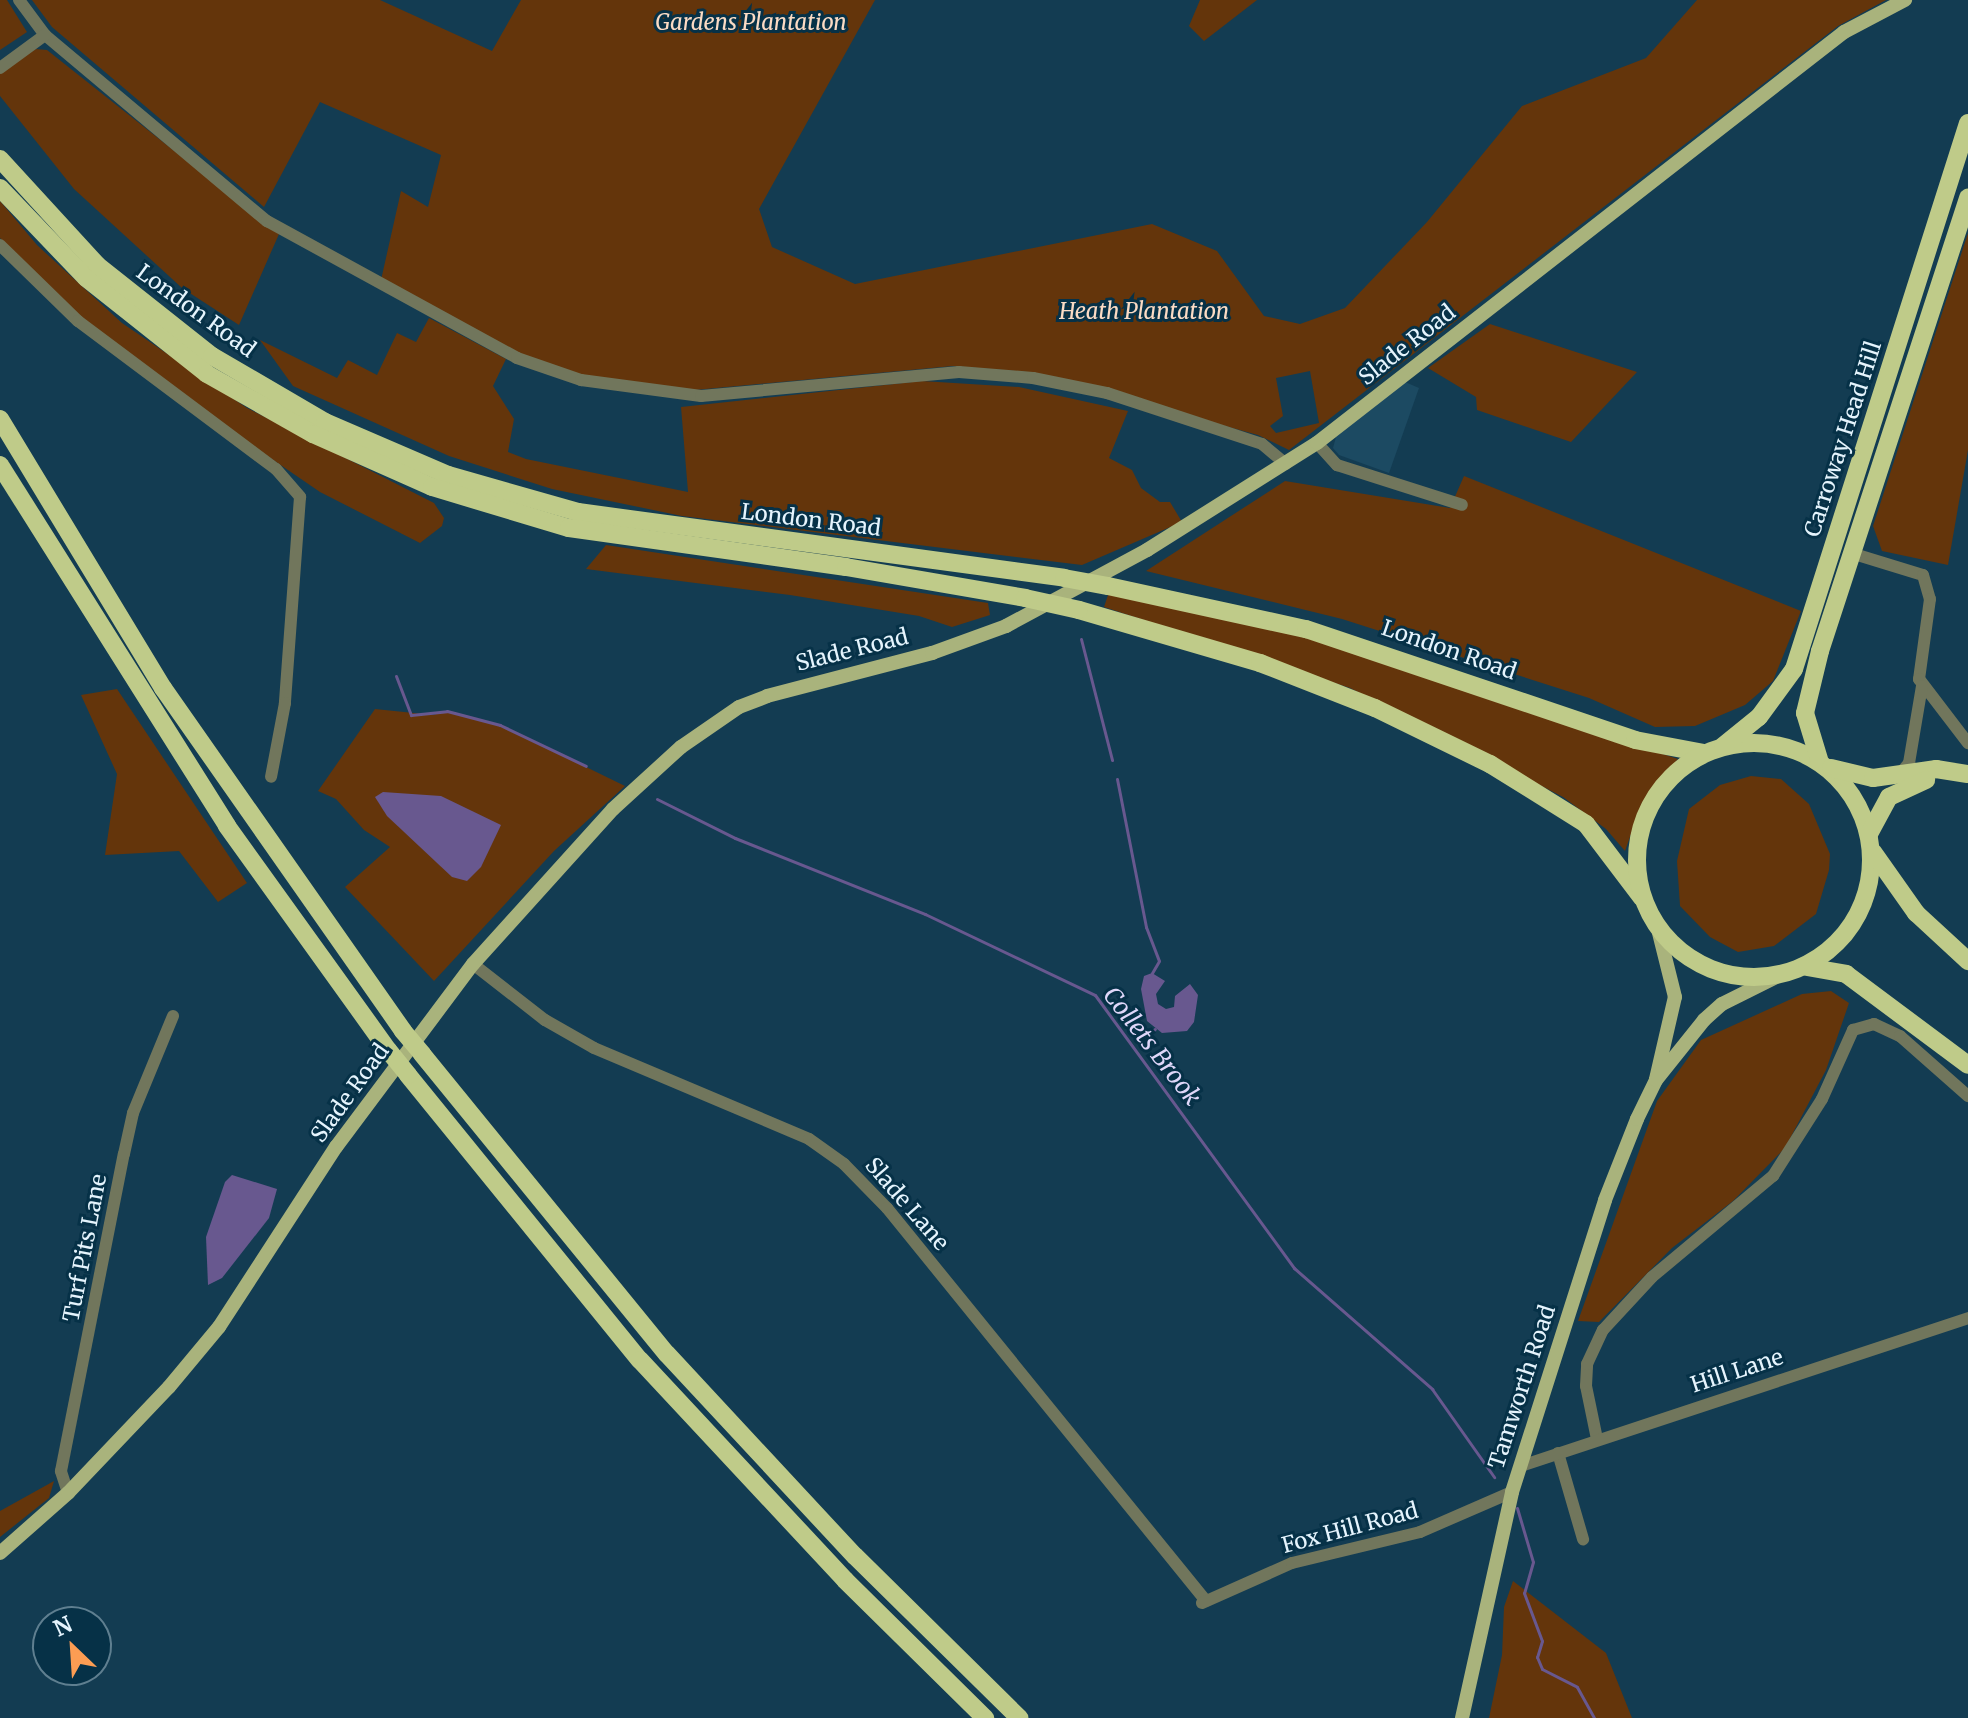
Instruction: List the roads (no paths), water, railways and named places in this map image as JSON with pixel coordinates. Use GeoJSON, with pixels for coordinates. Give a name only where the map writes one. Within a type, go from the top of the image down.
{"type":"FeatureCollection","features":[{"type":"Feature","properties":{"kind":"highway","name":"Carroway Head Hill"},"geometry":{"type":"LineString","coordinates":[[1723,746],[1759,717],[1794,669],[1968,123]]}},
{"type":"Feature","properties":{"kind":"highway","name":"London Road"},"geometry":{"type":"LineString","coordinates":[[0,159],[97,265],[212,356],[325,422],[448,475],[578,512],[1064,578],[1306,629],[1635,740],[1703,753]]}},
{"type":"Feature","properties":{"kind":"highway","name":"London Road"},"geometry":{"type":"LineString","coordinates":[[0,188],[86,278],[207,374],[300,427],[432,487],[569,528],[846,567],[1025,598],[1079,610],[1260,663],[1375,708],[1490,764],[1586,824],[1642,898]]}},
{"type":"Feature","properties":{"kind":"highway","name":"Carroway Head Hill"},"geometry":{"type":"LineString","coordinates":[[1825,764],[1807,729],[1807,702],[1851,553],[1968,198]]}},
{"type":"Feature","properties":{"kind":"highway"},"geometry":{"type":"LineString","coordinates":[[0,419],[163,688],[403,1031],[667,1354],[855,1556],[1019,1718]]}},
{"type":"Feature","properties":{"kind":"highway"},"geometry":{"type":"LineString","coordinates":[[0,465],[202,788],[388,1050],[640,1360],[845,1580],[985,1718]]}},
{"type":"Feature","properties":{"kind":"highway"},"geometry":{"type":"LineString","coordinates":[[1968,774],[1936,769],[1873,778],[1764,746],[1723,746],[1703,753],[1681,768],[1648,811],[1638,855],[1642,898],[1659,933],[1688,957],[1716,971],[1776,977],[1807,967],[1847,928],[1865,891],[1871,843],[1889,797],[1909,784],[1941,779],[1968,784]]}},
{"type":"Feature","properties":{"kind":"highway"},"geometry":{"type":"LineString","coordinates":[[1825,764],[1860,809],[1871,843],[1916,913],[1968,961]]}},
{"type":"Feature","properties":{"kind":"highway"},"geometry":{"type":"LineString","coordinates":[[1807,967],[1846,974],[1968,1065]]}},
{"type":"Feature","properties":{"kind":"main road","name":"Slade Road"},"geometry":{"type":"LineString","coordinates":[[0,1553],[68,1493],[219,1327],[336,1147],[473,964],[613,809],[713,722],[739,707],[806,683],[932,653],[1006,626],[1147,550],[1317,443],[1844,32],[1905,0]]}},
{"type":"Feature","properties":{"kind":"main road","name":"Tamworth Road"},"geometry":{"type":"LineString","coordinates":[[1462,1718],[1512,1492],[1605,1200],[1656,1080],[1675,997],[1659,933]]}},
{"type":"Feature","properties":{"kind":"main road","name":"Tamworth Road"},"geometry":{"type":"LineString","coordinates":[[1656,1080],[1722,1004],[1776,977]]}},
{"type":"Feature","properties":{"kind":"street"},"geometry":{"type":"LineString","coordinates":[[19,0],[45,35],[267,221],[517,358],[581,380],[701,396],[959,372],[1033,378],[1107,393],[1262,444],[1286,464]]}},
{"type":"Feature","properties":{"kind":"street"},"geometry":{"type":"LineString","coordinates":[[0,68],[45,35]]}},
{"type":"Feature","properties":{"kind":"street"},"geometry":{"type":"LineString","coordinates":[[0,245],[78,321],[276,469],[300,497],[285,703],[271,777]]}},
{"type":"Feature","properties":{"kind":"street"},"geometry":{"type":"LineString","coordinates":[[1317,443],[1337,465],[1462,505]]}},
{"type":"Feature","properties":{"kind":"street"},"geometry":{"type":"LineString","coordinates":[[1851,553],[1914,570],[1928,583],[1922,686],[1909,763],[1899,775]]}},
{"type":"Feature","properties":{"kind":"street"},"geometry":{"type":"LineString","coordinates":[[1922,686],[1968,743]]}},
{"type":"Feature","properties":{"kind":"street","name":"Slade Lane"},"geometry":{"type":"LineString","coordinates":[[473,964],[545,1020],[594,1048],[809,1139],[844,1164],[887,1208],[1203,1602]]}},
{"type":"Feature","properties":{"kind":"street","name":"Turf Pits Lane"},"geometry":{"type":"LineString","coordinates":[[68,1493],[61,1471],[124,1154],[149,1075],[173,1016]]}},
{"type":"Feature","properties":{"kind":"street"},"geometry":{"type":"LineString","coordinates":[[1597,1439],[1586,1386],[1587,1364],[1603,1330],[1652,1277],[1773,1176],[1814,1112],[1853,1030],[1874,1024],[1900,1036],[1968,1096]]}},
{"type":"Feature","properties":{"kind":"street","name":"Hill Lane"},"geometry":{"type":"LineString","coordinates":[[1521,1466],[1968,1318]]}},
{"type":"Feature","properties":{"kind":"street"},"geometry":{"type":"LineString","coordinates":[[1558,1453],[1583,1539]]}},
{"type":"Feature","properties":{"kind":"street","name":"Fox Hill Road"},"geometry":{"type":"LineString","coordinates":[[1203,1602],[1292,1563],[1420,1532],[1512,1492]]}},
{"type":"Feature","properties":{"kind":"waterway"},"geometry":{"type":"LineString","coordinates":[[1081,639],[1112,760]]}},
{"type":"Feature","properties":{"kind":"waterway","name":"Collets Brook"},"geometry":{"type":"LineString","coordinates":[[396,676],[411,715],[447,711],[500,725],[586,766]]}},
{"type":"Feature","properties":{"kind":"waterway"},"geometry":{"type":"LineString","coordinates":[[1117,779],[1146,927],[1159,961],[1152,973]]}},
{"type":"Feature","properties":{"kind":"waterway","name":"Collets Brook"},"geometry":{"type":"LineString","coordinates":[[657,799],[735,838],[925,914],[1095,995],[1294,1268],[1432,1389],[1494,1477]]}},
{"type":"Feature","properties":{"kind":"waterway"},"geometry":{"type":"LineString","coordinates":[[1146,1037],[1155,1029]]}},
{"type":"Feature","properties":{"kind":"waterway","name":"Collets Brook"},"geometry":{"type":"LineString","coordinates":[[1517,1508],[1533,1562],[1524,1593],[1542,1641],[1537,1657],[1542,1669],[1577,1687],[1594,1718]]}},
{"type":"Feature","properties":{"kind":"park label","name":"Gardens Plantation"},"geometry":{"type":"Point","coordinates":[751,23]}},
{"type":"Feature","properties":{"kind":"park label","name":"Heath Plantation"},"geometry":{"type":"Point","coordinates":[1144,312]}}]}
